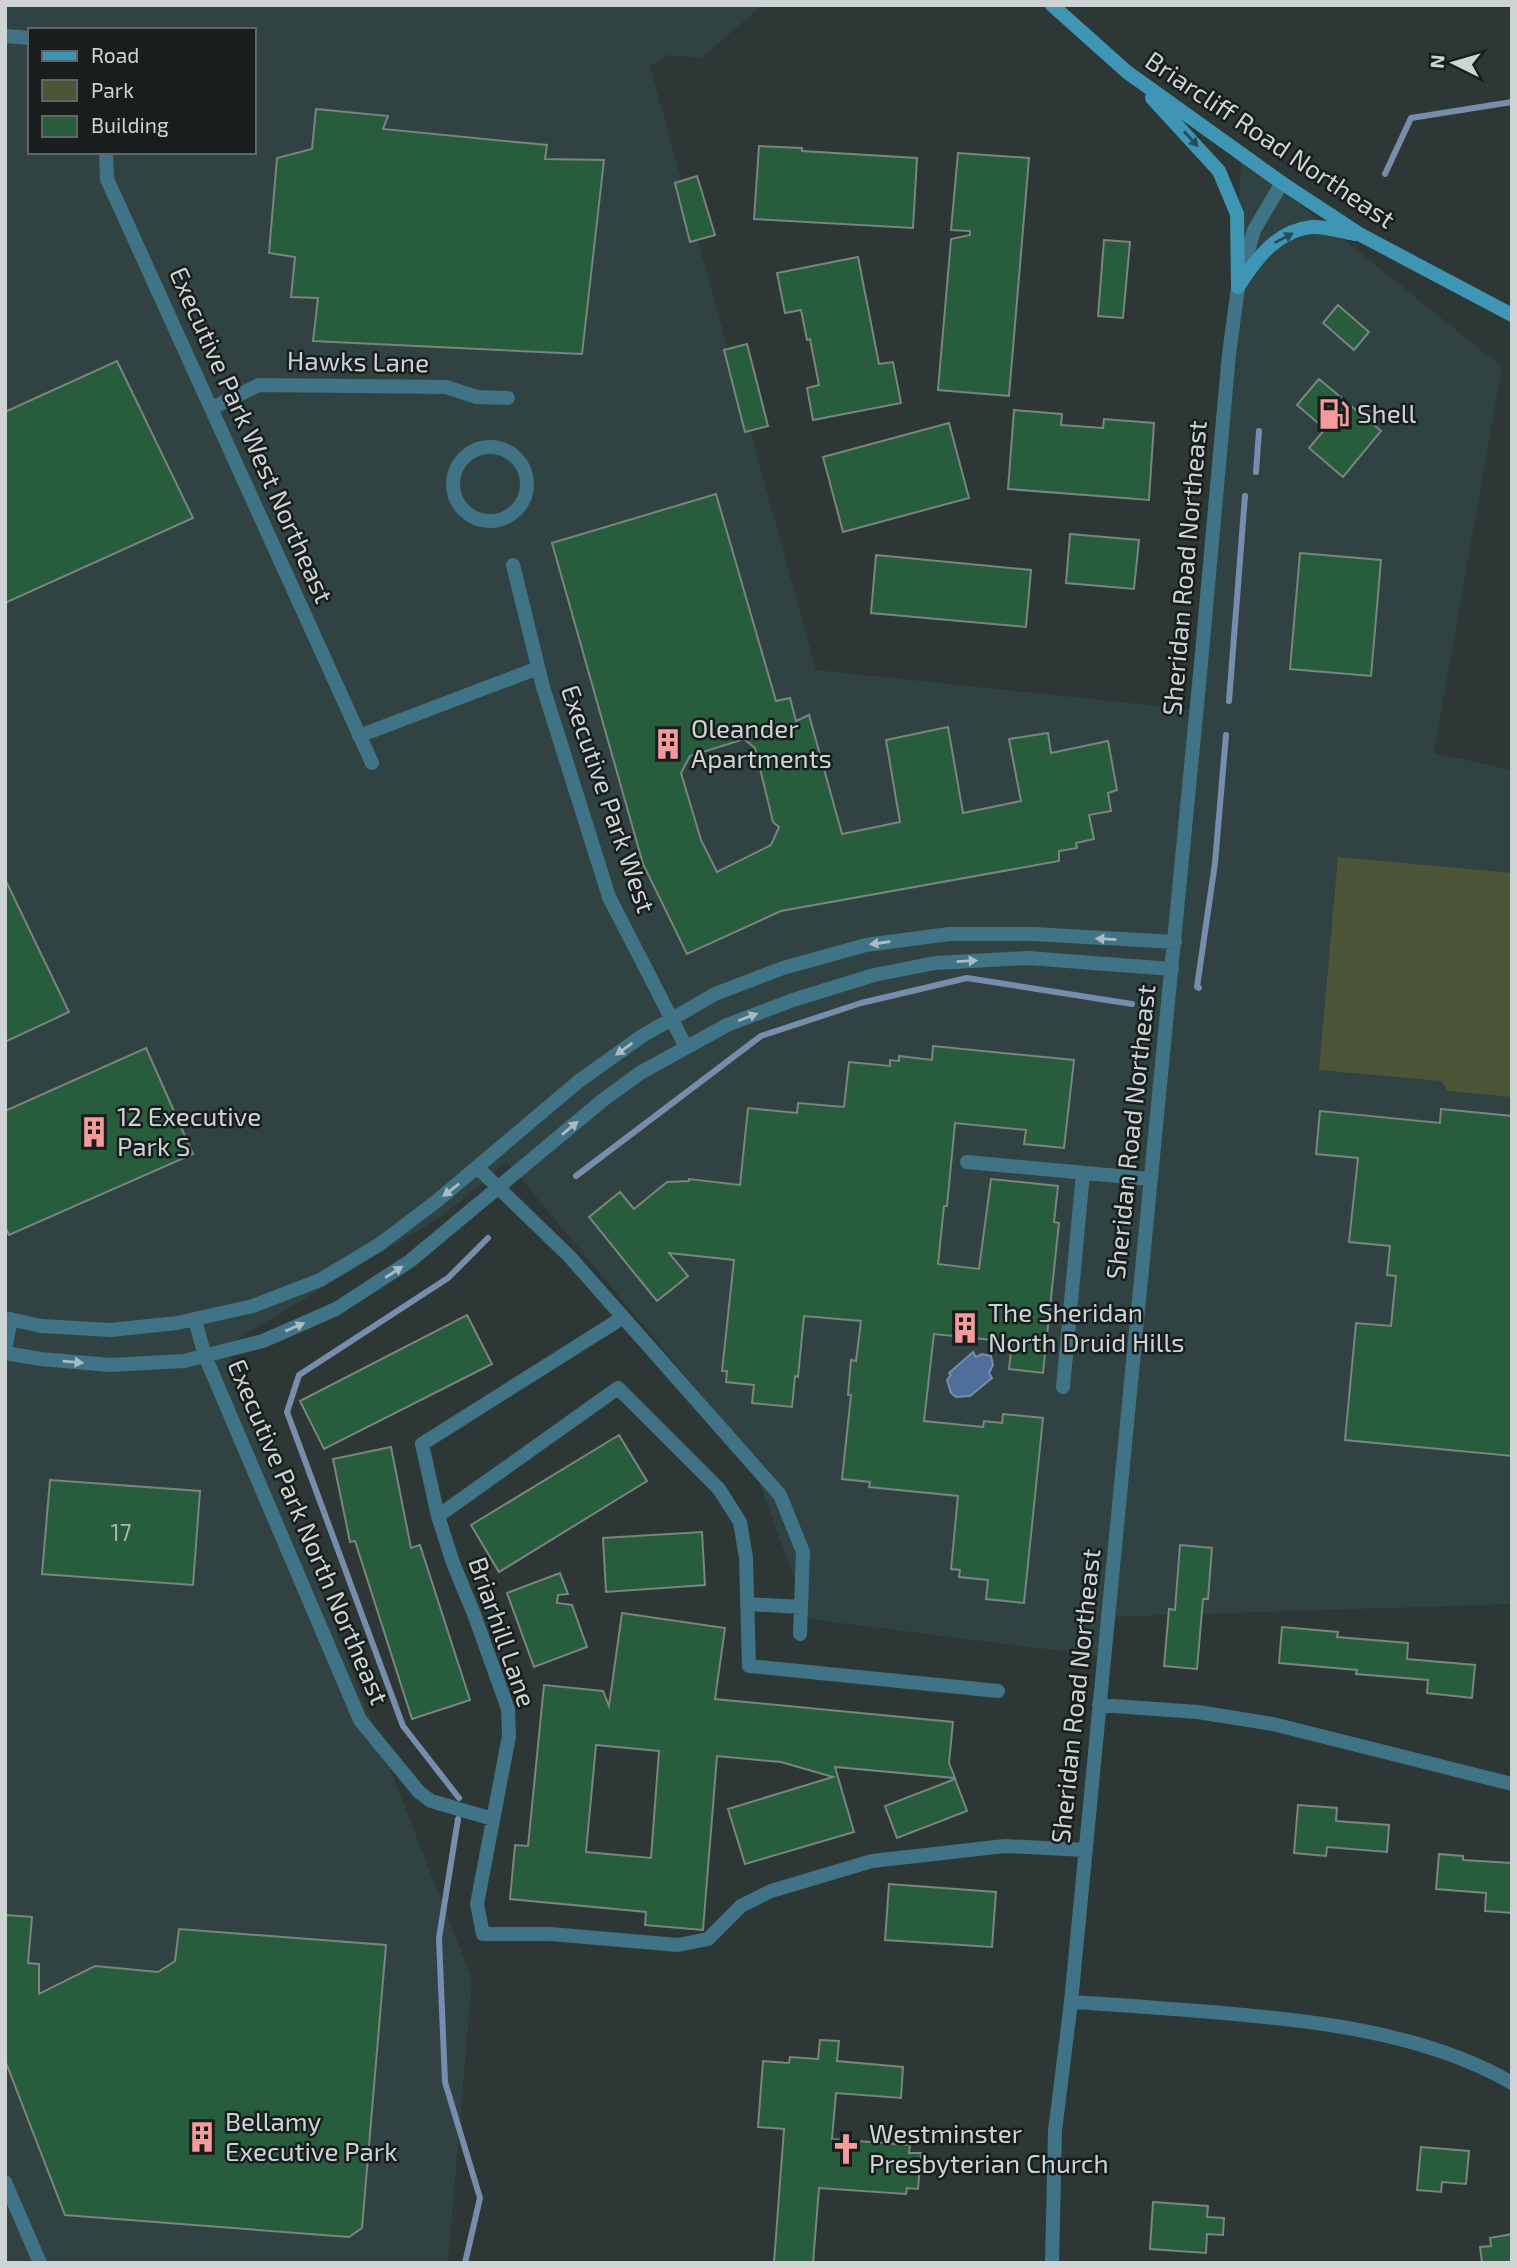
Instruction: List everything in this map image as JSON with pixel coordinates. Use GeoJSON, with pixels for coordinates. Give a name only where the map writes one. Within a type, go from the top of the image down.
{"type":"FeatureCollection","features":[{"type":"Feature","properties":{"kind":"main road","name":"Briarcliff Road Northeast"},"geometry":{"type":"LineString","coordinates":[[1052,5],[1127,72],[1282,183],[1361,235],[1512,315]]}},
{"type":"Feature","properties":{"kind":"main road"},"geometry":{"type":"LineString","coordinates":[[1127,72],[1219,171],[1237,214],[1238,287]]}},
{"type":"Feature","properties":{"kind":"main road"},"geometry":{"type":"LineString","coordinates":[[1238,287],[1255,260],[1276,241],[1290,234],[1313,227],[1361,235]]}},
{"type":"Feature","properties":{"kind":"street"},"geometry":{"type":"LineString","coordinates":[[5,36],[28,38]]}},
{"type":"Feature","properties":{"kind":"street","name":"Executive Park West Northeast"},"geometry":{"type":"LineString","coordinates":[[106,154],[107,179],[372,763]]}},
{"type":"Feature","properties":{"kind":"street","name":"Sheridan Road Northeast"},"geometry":{"type":"LineString","coordinates":[[1052,2263],[1055,2131],[1071,2002],[1175,942],[1229,354],[1238,287],[1254,230],[1282,183]]}},
{"type":"Feature","properties":{"kind":"street","name":"Hawks Lane"},"geometry":{"type":"LineString","coordinates":[[212,408],[259,385],[446,387],[477,397],[508,398]]}},
{"type":"Feature","properties":{"kind":"street"},"geometry":{"type":"LineString","coordinates":[[493,447],[505,450],[516,458],[523,468],[526,492],[521,504],[512,513],[501,519],[477,519],[467,513],[454,494],[456,471],[461,461],[477,448],[493,447]]}},
{"type":"Feature","properties":{"kind":"street","name":"Executive Park West"},"geometry":{"type":"LineString","coordinates":[[513,565],[538,668],[609,897],[686,1047]]}},
{"type":"Feature","properties":{"kind":"street"},"geometry":{"type":"LineString","coordinates":[[359,736],[538,668]]}},
{"type":"Feature","properties":{"kind":"street"},"geometry":{"type":"LineString","coordinates":[[1172,969],[1028,958],[935,963],[874,975],[793,1000],[727,1025],[640,1073],[603,1100],[410,1261],[336,1309],[262,1340],[184,1361],[110,1365],[41,1359],[5,1352],[8,1319],[41,1326],[111,1330],[195,1320],[253,1306],[320,1280],[380,1244],[478,1168],[579,1081],[642,1036],[715,994],[760,976],[866,945],[949,934],[1033,934],[1175,942]]}},
{"type":"Feature","properties":{"kind":"street"},"geometry":{"type":"LineString","coordinates":[[967,1162],[1150,1179]]}},
{"type":"Feature","properties":{"kind":"street"},"geometry":{"type":"LineString","coordinates":[[478,1168],[569,1256],[780,1495],[803,1552],[800,1633]]}},
{"type":"Feature","properties":{"kind":"street"},"geometry":{"type":"LineString","coordinates":[[1063,1387],[1083,1173]]}},
{"type":"Feature","properties":{"kind":"street","name":"Briarhill Lane"},"geometry":{"type":"LineString","coordinates":[[622,1318],[422,1444],[438,1516],[453,1563],[508,1709],[509,1736],[477,1903],[483,1934],[551,1934],[678,1945],[708,1939],[741,1906],[771,1891],[872,1861],[1005,1846],[1085,1850]]}},
{"type":"Feature","properties":{"kind":"street","name":"Executive Park North Northeast"},"geometry":{"type":"LineString","coordinates":[[195,1320],[205,1356],[360,1720],[419,1792],[431,1801],[493,1819]]}},
{"type":"Feature","properties":{"kind":"street"},"geometry":{"type":"LineString","coordinates":[[438,1516],[618,1388],[719,1489],[740,1522],[746,1558],[749,1667],[998,1691]]}},
{"type":"Feature","properties":{"kind":"street"},"geometry":{"type":"LineString","coordinates":[[747,1604],[801,1607]]}},
{"type":"Feature","properties":{"kind":"street"},"geometry":{"type":"LineString","coordinates":[[1099,1705],[1198,1712],[1273,1724],[1512,1784]]}},
{"type":"Feature","properties":{"kind":"street"},"geometry":{"type":"LineString","coordinates":[[1071,2002],[1320,2022],[1385,2036],[1450,2055],[1512,2083]]}},
{"type":"Feature","properties":{"kind":"street"},"geometry":{"type":"LineString","coordinates":[[5,2182],[40,2263]]}},
{"type":"Feature","properties":{"kind":"shaded area"},"geometry":{"type":"Polygon","coordinates":[[[5,5],[763,5],[701,58],[668,55],[650,66],[816,670],[1195,710],[1242,158],[1502,367],[1434,753],[1512,770],[1512,1604],[1105,1617],[1102,1656],[809,1619],[748,1451],[507,1162],[445,1214],[226,1346],[472,1980],[448,2263],[5,2263],[5,5]]]}},
{"type":"Feature","properties":{"kind":"green space"},"geometry":{"type":"Polygon","coordinates":[[[1338,857],[1512,873],[1512,1097],[1448,1091],[1441,1081],[1319,1070],[1338,857]]]}},
{"type":"Feature","properties":{"kind":"water"},"geometry":{"type":"Polygon","coordinates":[[[973,1352],[976,1357],[982,1354],[991,1356],[993,1365],[989,1373],[992,1378],[970,1396],[956,1397],[951,1393],[947,1380],[951,1375],[949,1373],[973,1352]]]}},
{"type":"Feature","properties":{"kind":"building"},"geometry":{"type":"Polygon","coordinates":[[[316,109],[388,116],[383,129],[547,145],[545,159],[604,160],[582,354],[313,341],[318,298],[291,297],[295,257],[269,253],[277,158],[312,149],[316,109]]]}},
{"type":"Feature","properties":{"kind":"building"},"geometry":{"type":"Polygon","coordinates":[[[759,146],[917,158],[913,228],[754,219],[759,146]]]}},
{"type":"Feature","properties":{"kind":"building"},"geometry":{"type":"Polygon","coordinates":[[[958,153],[1029,158],[1009,396],[938,390],[951,239],[970,235],[970,231],[951,230],[958,153]]]}},
{"type":"Feature","properties":{"kind":"building"},"geometry":{"type":"Polygon","coordinates":[[[697,176],[715,235],[690,242],[675,183],[697,176]]]}},
{"type":"Feature","properties":{"kind":"building"},"geometry":{"type":"Polygon","coordinates":[[[1104,240],[1130,242],[1123,318],[1098,316],[1104,240]]]}},
{"type":"Feature","properties":{"kind":"building"},"geometry":{"type":"Polygon","coordinates":[[[858,257],[879,364],[893,362],[901,403],[813,420],[807,388],[819,385],[810,339],[807,340],[801,310],[785,313],[777,273],[858,257]]]}},
{"type":"Feature","properties":{"kind":"building"},"geometry":{"type":"Polygon","coordinates":[[[1338,305],[1369,332],[1354,350],[1323,323],[1338,305]]]}},
{"type":"Feature","properties":{"kind":"building"},"geometry":{"type":"Polygon","coordinates":[[[747,344],[768,426],[745,432],[724,350],[747,344]]]}},
{"type":"Feature","properties":{"kind":"building"},"geometry":{"type":"Polygon","coordinates":[[[117,361],[193,518],[5,603],[5,412],[117,361]]]}},
{"type":"Feature","properties":{"kind":"building"},"geometry":{"type":"Polygon","coordinates":[[[1319,379],[1381,431],[1343,477],[1309,448],[1325,429],[1297,405],[1319,379]]]}},
{"type":"Feature","properties":{"kind":"building"},"geometry":{"type":"Polygon","coordinates":[[[1014,410],[1062,414],[1061,425],[1103,428],[1104,419],[1154,423],[1149,500],[1008,489],[1014,410]]]}},
{"type":"Feature","properties":{"kind":"building"},"geometry":{"type":"Polygon","coordinates":[[[949,423],[969,498],[843,532],[823,457],[949,423]]]}},
{"type":"Feature","properties":{"kind":"building","name":"Oleander Apartments"},"geometry":{"type":"Polygon","coordinates":[[[716,494],[776,701],[790,698],[796,721],[809,715],[842,834],[900,822],[886,740],[948,727],[963,813],[1021,801],[1009,739],[1048,733],[1051,753],[1108,741],[1117,790],[1108,793],[1111,811],[1089,815],[1094,839],[1076,843],[1077,848],[1059,851],[1059,861],[781,911],[687,954],[643,864],[552,543],[716,494]],[[744,739],[690,756],[681,773],[701,840],[717,872],[771,845],[779,827],[773,822],[755,748],[744,739]]]}},
{"type":"Feature","properties":{"kind":"building"},"geometry":{"type":"Polygon","coordinates":[[[1070,534],[1139,540],[1134,589],[1066,583],[1070,534]]]}},
{"type":"Feature","properties":{"kind":"building"},"geometry":{"type":"Polygon","coordinates":[[[1300,553],[1381,560],[1371,676],[1290,669],[1300,553]]]}},
{"type":"Feature","properties":{"kind":"building"},"geometry":{"type":"Polygon","coordinates":[[[876,555],[1031,570],[1026,627],[871,613],[876,555]]]}},
{"type":"Feature","properties":{"kind":"building"},"geometry":{"type":"Polygon","coordinates":[[[5,879],[69,1012],[5,1042],[5,879]]]}},
{"type":"Feature","properties":{"kind":"building","name":"The Sheridan North Druid Hills"},"geometry":{"type":"Polygon","coordinates":[[[933,1046],[1074,1060],[1064,1148],[1024,1144],[1026,1130],[955,1123],[938,1264],[979,1269],[991,1179],[1058,1186],[1054,1222],[1059,1223],[1043,1373],[1009,1369],[1012,1342],[934,1334],[924,1421],[983,1427],[984,1421],[1002,1423],[1003,1414],[1043,1418],[1024,1603],[986,1599],[988,1580],[959,1577],[960,1570],[951,1569],[958,1496],[869,1487],[870,1482],[842,1479],[851,1395],[848,1395],[851,1360],[856,1361],[861,1321],[804,1316],[792,1407],[752,1403],[754,1385],[726,1382],[727,1371],[722,1371],[734,1260],[669,1253],[688,1276],[657,1301],[589,1217],[620,1192],[634,1209],[667,1182],[689,1179],[740,1185],[748,1108],[797,1113],[798,1103],[844,1107],[849,1062],[890,1066],[890,1060],[899,1061],[899,1056],[932,1060],[933,1046]]]}},
{"type":"Feature","properties":{"kind":"building","name":"12 Executive Park S"},"geometry":{"type":"Polygon","coordinates":[[[146,1048],[193,1154],[9,1235],[5,1226],[5,1111],[146,1048]]]}},
{"type":"Feature","properties":{"kind":"building"},"geometry":{"type":"Polygon","coordinates":[[[1441,1109],[1512,1116],[1512,1456],[1345,1440],[1356,1323],[1391,1326],[1396,1276],[1387,1275],[1390,1246],[1349,1242],[1358,1158],[1316,1154],[1320,1111],[1440,1123],[1441,1109]]]}},
{"type":"Feature","properties":{"kind":"building"},"geometry":{"type":"Polygon","coordinates":[[[467,1315],[492,1364],[324,1449],[300,1401],[467,1315]]]}},
{"type":"Feature","properties":{"kind":"building"},"geometry":{"type":"Polygon","coordinates":[[[619,1435],[647,1481],[499,1572],[471,1525],[619,1435]]]}},
{"type":"Feature","properties":{"kind":"building"},"geometry":{"type":"Polygon","coordinates":[[[391,1447],[411,1548],[420,1545],[470,1700],[412,1719],[355,1541],[350,1542],[333,1459],[391,1447]]]}},
{"type":"Feature","properties":{"kind":"building"},"geometry":{"type":"Polygon","coordinates":[[[50,1480],[200,1491],[193,1585],[42,1574],[50,1480]]]}},
{"type":"Feature","properties":{"kind":"building"},"geometry":{"type":"Polygon","coordinates":[[[702,1532],[705,1585],[606,1592],[603,1538],[702,1532]]]}},
{"type":"Feature","properties":{"kind":"building"},"geometry":{"type":"Polygon","coordinates":[[[1180,1545],[1212,1548],[1208,1599],[1203,1599],[1197,1669],[1164,1666],[1169,1609],[1175,1610],[1180,1545]]]}},
{"type":"Feature","properties":{"kind":"building"},"geometry":{"type":"Polygon","coordinates":[[[560,1573],[568,1594],[558,1595],[557,1603],[572,1605],[587,1647],[534,1667],[507,1593],[560,1573]]]}},
{"type":"Feature","properties":{"kind":"building"},"geometry":{"type":"Polygon","coordinates":[[[622,1613],[725,1628],[715,1699],[953,1722],[949,1763],[955,1778],[835,1767],[854,1832],[745,1864],[728,1809],[833,1777],[781,1762],[717,1756],[703,1930],[645,1925],[646,1912],[510,1899],[515,1845],[528,1846],[544,1685],[603,1691],[609,1706],[622,1613]],[[596,1745],[586,1852],[651,1858],[659,1751],[596,1745]]]}},
{"type":"Feature","properties":{"kind":"building"},"geometry":{"type":"Polygon","coordinates":[[[1282,1627],[1338,1632],[1337,1637],[1408,1643],[1407,1659],[1475,1665],[1472,1698],[1427,1693],[1428,1680],[1356,1674],[1357,1670],[1279,1663],[1282,1627]]]}},
{"type":"Feature","properties":{"kind":"building"},"geometry":{"type":"Polygon","coordinates":[[[955,1779],[967,1811],[897,1838],[885,1806],[955,1779]]]}},
{"type":"Feature","properties":{"kind":"building"},"geometry":{"type":"Polygon","coordinates":[[[1298,1805],[1337,1808],[1336,1821],[1389,1825],[1387,1852],[1327,1847],[1326,1856],[1294,1853],[1298,1805]]]}},
{"type":"Feature","properties":{"kind":"building"},"geometry":{"type":"Polygon","coordinates":[[[1439,1854],[1463,1856],[1463,1860],[1512,1863],[1512,1913],[1485,1911],[1486,1893],[1436,1889],[1439,1854]]]}},
{"type":"Feature","properties":{"kind":"building"},"geometry":{"type":"Polygon","coordinates":[[[889,1884],[996,1892],[992,1947],[885,1940],[889,1884]]]}},
{"type":"Feature","properties":{"kind":"building","name":"Bellamy Executive Park"},"geometry":{"type":"Polygon","coordinates":[[[5,1915],[32,1917],[28,1963],[39,1964],[39,1994],[95,1966],[158,1972],[175,1961],[179,1929],[386,1945],[362,2228],[349,2237],[65,2215],[5,2060],[5,1915]]]}},
{"type":"Feature","properties":{"kind":"building","name":"Westminster Presbyterian Church"},"geometry":{"type":"Polygon","coordinates":[[[820,2040],[839,2041],[837,2061],[903,2067],[901,2098],[836,2093],[832,2139],[910,2145],[909,2153],[921,2153],[918,2189],[907,2188],[906,2194],[819,2188],[813,2263],[774,2263],[784,2129],[758,2127],[763,2061],[789,2063],[790,2057],[818,2059],[820,2040]]]}},
{"type":"Feature","properties":{"kind":"building"},"geometry":{"type":"Polygon","coordinates":[[[1421,2147],[1469,2151],[1466,2184],[1442,2182],[1441,2192],[1417,2190],[1421,2147]]]}},
{"type":"Feature","properties":{"kind":"building"},"geometry":{"type":"Polygon","coordinates":[[[1153,2202],[1208,2206],[1207,2217],[1224,2218],[1223,2235],[1207,2234],[1206,2253],[1150,2249],[1153,2202]]]}},
{"type":"Feature","properties":{"kind":"building"},"geometry":{"type":"Polygon","coordinates":[[[1512,2234],[1512,2263],[1482,2263],[1480,2247],[1491,2246],[1490,2238],[1512,2234]]]}},
{"type":"Feature","properties":{"kind":"waterway"},"geometry":{"type":"LineString","coordinates":[[1385,174],[1411,118],[1512,102]]}},
{"type":"Feature","properties":{"kind":"waterway"},"geometry":{"type":"LineString","coordinates":[[1256,472],[1259,431]]}},
{"type":"Feature","properties":{"kind":"waterway"},"geometry":{"type":"LineString","coordinates":[[1229,701],[1245,496]]}},
{"type":"Feature","properties":{"kind":"waterway"},"geometry":{"type":"LineString","coordinates":[[1199,988],[1197,987],[1215,863],[1226,735]]}},
{"type":"Feature","properties":{"kind":"waterway"},"geometry":{"type":"LineString","coordinates":[[576,1176],[761,1036],[861,1003],[967,978],[1132,1004]]}},
{"type":"Feature","properties":{"kind":"waterway"},"geometry":{"type":"LineString","coordinates":[[459,1798],[403,1726],[287,1412],[299,1375],[448,1278],[488,1238]]}},
{"type":"Feature","properties":{"kind":"waterway"},"geometry":{"type":"LineString","coordinates":[[458,1819],[439,1938],[445,2082],[480,2198],[465,2263]]}},
{"type":"Feature","properties":{"kind":"place","name":"Shell"},"geometry":{"type":"Point","coordinates":[1334,414]}},
{"type":"Feature","properties":{"kind":"place","name":"Oleander Apartments"},"geometry":{"type":"Point","coordinates":[668,744]}},
{"type":"Feature","properties":{"kind":"place","name":"12 Executive Park S"},"geometry":{"type":"Point","coordinates":[94,1132]}},
{"type":"Feature","properties":{"kind":"place","name":"The Sheridan North Druid Hills"},"geometry":{"type":"Point","coordinates":[965,1328]}},
{"type":"Feature","properties":{"kind":"place","name":"Bellamy Executive Park"},"geometry":{"type":"Point","coordinates":[202,2137]}},
{"type":"Feature","properties":{"kind":"place","name":"Westminster Presbyterian Church"},"geometry":{"type":"Point","coordinates":[846,2149]}}]}
